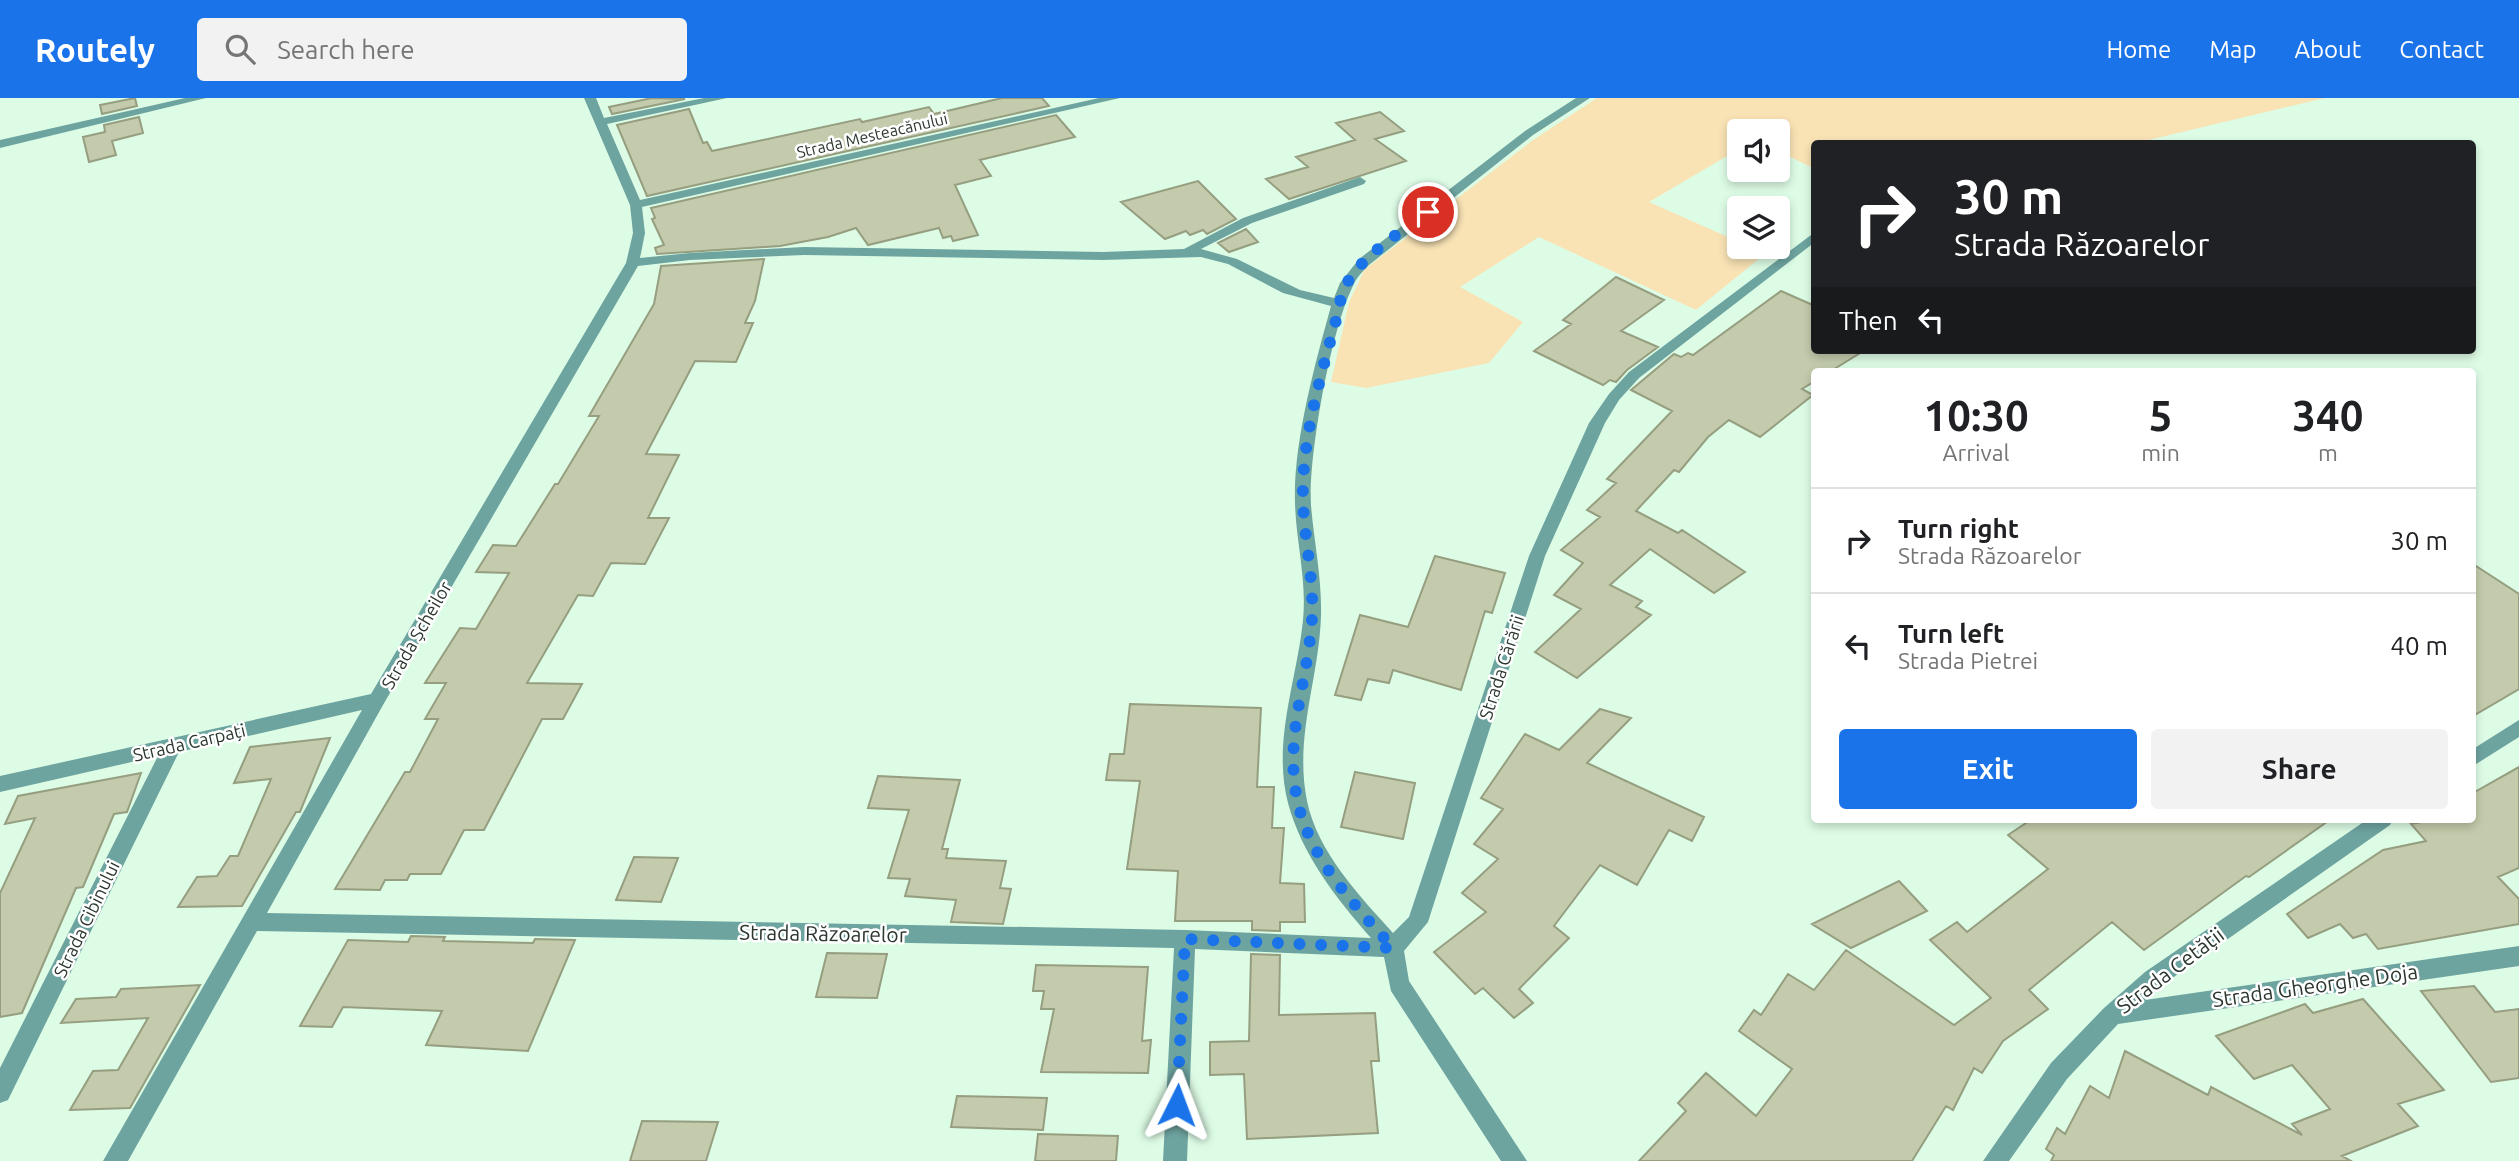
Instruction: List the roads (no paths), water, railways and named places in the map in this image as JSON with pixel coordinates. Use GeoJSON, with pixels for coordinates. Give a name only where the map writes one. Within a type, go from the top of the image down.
{"type":"FeatureCollection","features":[{"type":"Feature","properties":{"kind":"street"},"geometry":{"type":"LineString","coordinates":[[0,144],[200,98]]}},
{"type":"Feature","properties":{"kind":"street","name":"Strada Șcheilor"},"geometry":{"type":"LineString","coordinates":[[115,1161],[377,700],[633,263],[639,233],[636,205],[590,98]]}},
{"type":"Feature","properties":{"kind":"street"},"geometry":{"type":"LineString","coordinates":[[601,122],[721,98]]}},
{"type":"Feature","properties":{"kind":"street","name":"Strada Mesteacănului"},"geometry":{"type":"LineString","coordinates":[[636,205],[1114,98]]}},
{"type":"Feature","properties":{"kind":"street"},"geometry":{"type":"LineString","coordinates":[[1515,1161],[1399,984],[1393,948],[1343,891],[1320,856],[1298,804],[1292,766],[1296,717],[1312,619],[1312,582],[1303,502],[1304,470],[1322,365],[1339,303],[1353,273],[1372,255],[1529,133],[1584,98]]}},
{"type":"Feature","properties":{"kind":"street"},"geometry":{"type":"LineString","coordinates":[[1187,253],[1204,240],[1229,229],[1360,181]]}},
{"type":"Feature","properties":{"kind":"street","name":"Strada Cărării"},"geometry":{"type":"LineString","coordinates":[[1393,948],[1418,922],[1537,555],[1597,424],[1614,397],[1634,375],[1811,239]]}},
{"type":"Feature","properties":{"kind":"street"},"geometry":{"type":"LineString","coordinates":[[633,263],[684,256],[792,250],[1092,256],[1187,253],[1228,258],[1283,288],[1339,303]]}},
{"type":"Feature","properties":{"kind":"street","name":"Strada Carpați"},"geometry":{"type":"LineString","coordinates":[[0,784],[377,700]]}},
{"type":"Feature","properties":{"kind":"street"},"geometry":{"type":"LineString","coordinates":[[2476,757],[2519,727]]}},
{"type":"Feature","properties":{"kind":"street","name":"Strada Cibinului"},"geometry":{"type":"LineString","coordinates":[[0,1092],[173,745]]}},
{"type":"Feature","properties":{"kind":"street","name":"Strada Cetății"},"geometry":{"type":"LineString","coordinates":[[1995,1161],[2059,1071],[2112,1014],[2153,979],[2377,823]]}},
{"type":"Feature","properties":{"kind":"street","name":"Strada Răzoarelor"},"geometry":{"type":"LineString","coordinates":[[253,922],[1185,939],[1393,948]]}},
{"type":"Feature","properties":{"kind":"street"},"geometry":{"type":"LineString","coordinates":[[1175,1161],[1185,939]]}},
{"type":"Feature","properties":{"kind":"street","name":"Strada Gheorghe Doja"},"geometry":{"type":"LineString","coordinates":[[2112,1014],[2519,956]]}}]}
